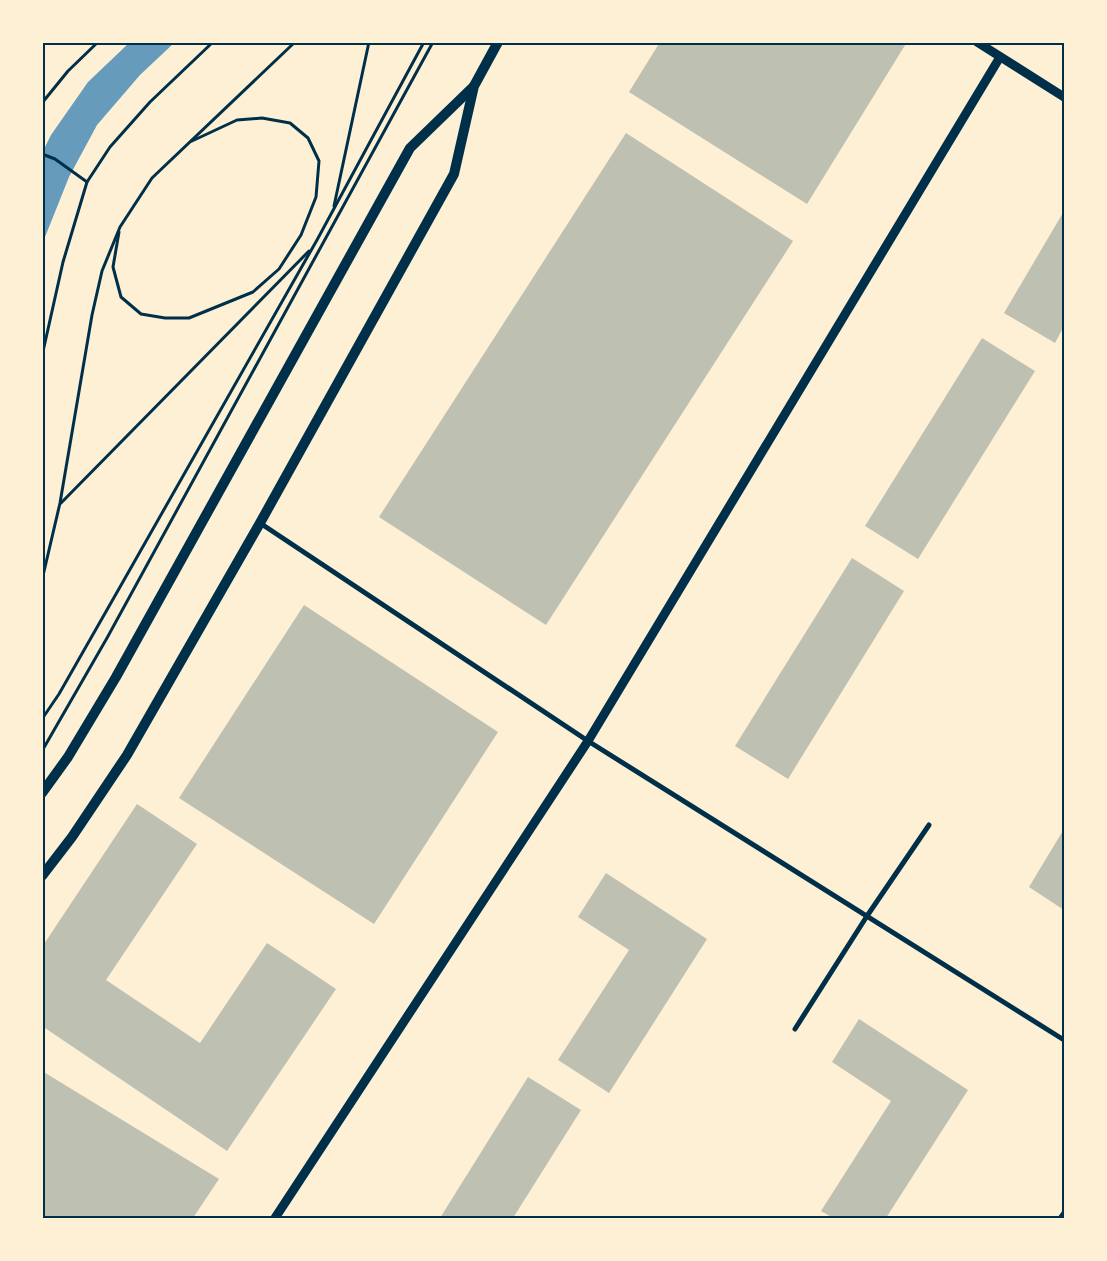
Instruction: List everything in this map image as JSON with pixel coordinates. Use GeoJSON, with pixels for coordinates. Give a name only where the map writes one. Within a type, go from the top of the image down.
{"type":"FeatureCollection","features":[{"type":"Feature","properties":{"kind":"main road"},"geometry":{"type":"LineString","coordinates":[[42,876],[72,837],[127,756],[260,523],[454,174],[474,86],[498,42]]}},
{"type":"Feature","properties":{"kind":"main road"},"geometry":{"type":"LineString","coordinates":[[42,793],[68,757],[116,677],[410,148],[474,86]]}},
{"type":"Feature","properties":{"kind":"street"},"geometry":{"type":"LineString","coordinates":[[977,42],[1064,97]]}},
{"type":"Feature","properties":{"kind":"street"},"geometry":{"type":"LineString","coordinates":[[275,1218],[588,741],[1000,57]]}},
{"type":"Feature","properties":{"kind":"street"},"geometry":{"type":"LineString","coordinates":[[260,523],[588,741],[1064,1040]]}},
{"type":"Feature","properties":{"kind":"street"},"geometry":{"type":"LineString","coordinates":[[795,1029],[867,916],[929,825]]}},
{"type":"Feature","properties":{"kind":"path"},"geometry":{"type":"LineString","coordinates":[[42,103],[68,70],[98,42]]}},
{"type":"Feature","properties":{"kind":"path"},"geometry":{"type":"LineString","coordinates":[[42,356],[62,262],[87,182],[110,148],[150,102],[213,42]]}},
{"type":"Feature","properties":{"kind":"path"},"geometry":{"type":"LineString","coordinates":[[42,580],[60,503],[96,297],[102,271],[120,227],[152,178],[295,42]]}},
{"type":"Feature","properties":{"kind":"path"},"geometry":{"type":"LineString","coordinates":[[334,210],[368,42]]}},
{"type":"Feature","properties":{"kind":"path"},"geometry":{"type":"LineString","coordinates":[[42,719],[59,694],[313,248],[424,42]]}},
{"type":"Feature","properties":{"kind":"path"},"geometry":{"type":"LineString","coordinates":[[42,751],[107,638],[433,42]]}},
{"type":"Feature","properties":{"kind":"path"},"geometry":{"type":"LineString","coordinates":[[120,227],[113,267],[121,297],[141,314],[165,318],[189,318],[254,292],[279,269],[301,235],[316,197],[319,161],[308,138],[290,123],[262,118],[237,120],[189,142]]}},
{"type":"Feature","properties":{"kind":"path"},"geometry":{"type":"LineString","coordinates":[[42,154],[55,159],[87,182]]}},
{"type":"Feature","properties":{"kind":"path"},"geometry":{"type":"LineString","coordinates":[[60,503],[313,248]]}},
{"type":"Feature","properties":{"kind":"path"},"geometry":{"type":"LineString","coordinates":[[1059,1218],[1064,1210]]}},
{"type":"Feature","properties":{"kind":"water"},"geometry":{"type":"Polygon","coordinates":[[[129,43],[174,43],[140,75],[97,125],[69,177],[43,242],[43,151],[51,135],[88,82],[129,43]]]}},
{"type":"Feature","properties":{"kind":"building"},"geometry":{"type":"Polygon","coordinates":[[[660,42],[907,42],[807,204],[629,92],[660,42]]]}},
{"type":"Feature","properties":{"kind":"building"},"geometry":{"type":"Polygon","coordinates":[[[626,133],[793,241],[546,625],[379,517],[626,133]]]}},
{"type":"Feature","properties":{"kind":"building"},"geometry":{"type":"Polygon","coordinates":[[[1064,211],[1064,326],[1055,343],[1004,313],[1064,211]]]}},
{"type":"Feature","properties":{"kind":"building"},"geometry":{"type":"Polygon","coordinates":[[[982,338],[1035,371],[918,559],[865,526],[982,338]]]}},
{"type":"Feature","properties":{"kind":"building"},"geometry":{"type":"Polygon","coordinates":[[[852,558],[904,591],[788,779],[735,746],[852,558]]]}},
{"type":"Feature","properties":{"kind":"building"},"geometry":{"type":"Polygon","coordinates":[[[304,605],[498,732],[374,924],[179,798],[304,605]]]}},
{"type":"Feature","properties":{"kind":"building"},"geometry":{"type":"Polygon","coordinates":[[[137,804],[197,844],[106,980],[200,1043],[267,943],[336,989],[227,1151],[42,1026],[42,947],[137,804]]]}},
{"type":"Feature","properties":{"kind":"building"},"geometry":{"type":"Polygon","coordinates":[[[1064,829],[1064,910],[1029,887],[1064,829]]]}},
{"type":"Feature","properties":{"kind":"building"},"geometry":{"type":"Polygon","coordinates":[[[606,873],[707,939],[609,1093],[558,1060],[629,950],[578,917],[606,873]]]}},
{"type":"Feature","properties":{"kind":"building"},"geometry":{"type":"Polygon","coordinates":[[[859,1019],[968,1090],[886,1218],[833,1218],[821,1211],[891,1101],[832,1062],[859,1019]]]}},
{"type":"Feature","properties":{"kind":"building"},"geometry":{"type":"Polygon","coordinates":[[[42,1071],[219,1179],[193,1218],[42,1218],[42,1071]]]}},
{"type":"Feature","properties":{"kind":"building"},"geometry":{"type":"Polygon","coordinates":[[[528,1077],[581,1110],[513,1218],[440,1218],[528,1077]]]}}]}
